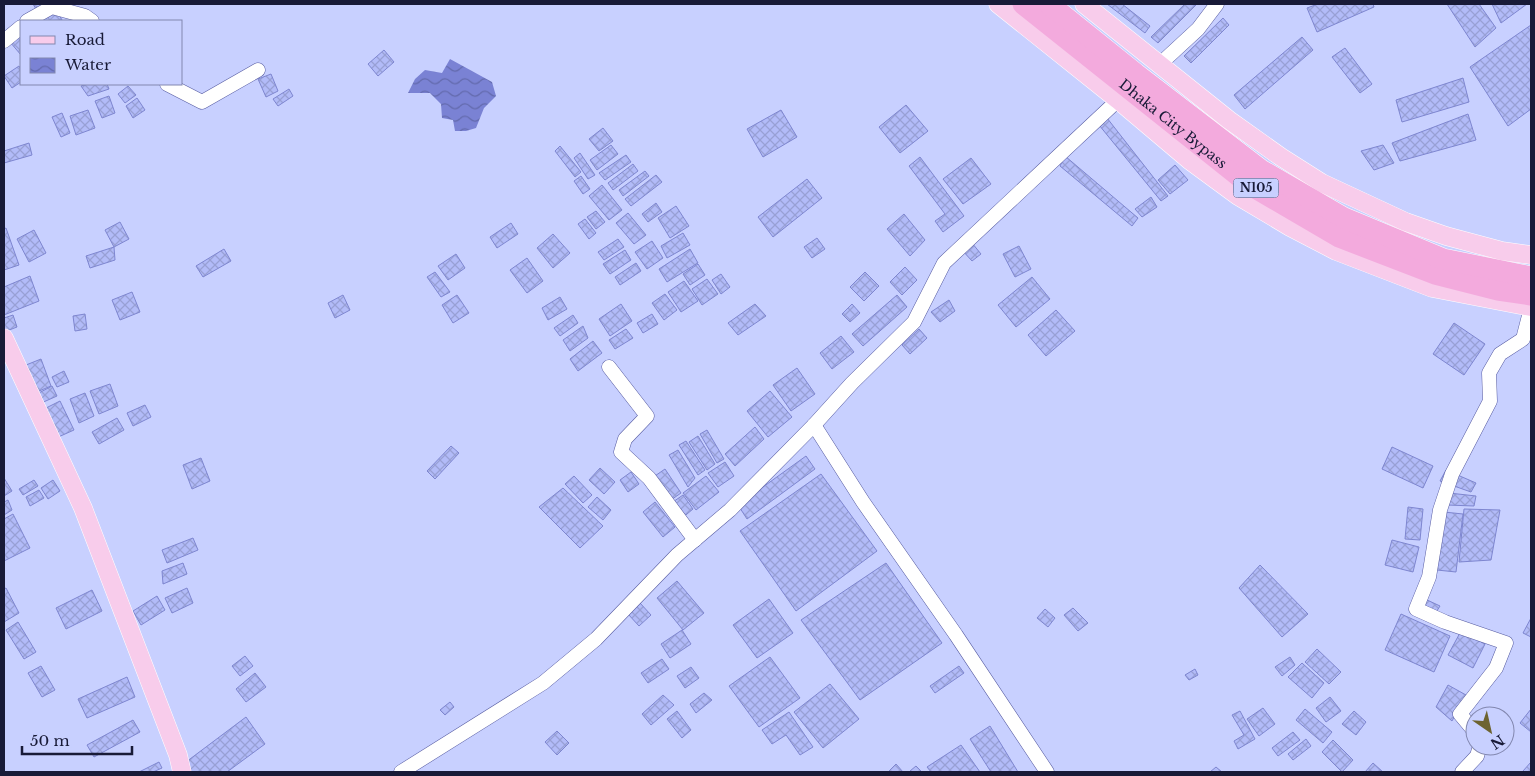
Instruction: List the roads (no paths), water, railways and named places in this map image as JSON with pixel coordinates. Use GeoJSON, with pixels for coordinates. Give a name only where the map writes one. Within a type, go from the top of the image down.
{"type":"FeatureCollection","features":[{"type":"Feature","properties":{"kind":"highway","name":"Dhaka City Bypass"},"geometry":{"type":"LineString","coordinates":[[1023,4],[1250,185],[1339,237],[1435,274],[1531,296]]}},
{"type":"Feature","properties":{"kind":"highway","name":"Dhaka City Bypass"},"geometry":{"type":"LineString","coordinates":[[1049,4],[1261,170],[1344,218],[1443,258],[1531,277]]}},
{"type":"Feature","properties":{"kind":"main road"},"geometry":{"type":"LineString","coordinates":[[998,4],[1118,100],[1188,160],[1238,196],[1290,227],[1336,251],[1432,288],[1531,307]]}},
{"type":"Feature","properties":{"kind":"main road"},"geometry":{"type":"LineString","coordinates":[[1084,4],[1159,65],[1280,157],[1322,183],[1406,222],[1446,236],[1531,255]]}},
{"type":"Feature","properties":{"kind":"main road"},"geometry":{"type":"LineString","coordinates":[[4,338],[83,508],[178,755],[182,772]]}},
{"type":"Feature","properties":{"kind":"street"},"geometry":{"type":"LineString","coordinates":[[1159,65],[1198,29],[1217,4]]}},
{"type":"Feature","properties":{"kind":"street"},"geometry":{"type":"LineString","coordinates":[[28,20],[52,7],[85,16],[91,20]]}},
{"type":"Feature","properties":{"kind":"street"},"geometry":{"type":"LineString","coordinates":[[4,42],[20,28]]}},
{"type":"Feature","properties":{"kind":"street"},"geometry":{"type":"LineString","coordinates":[[169,85],[202,102],[258,70]]}},
{"type":"Feature","properties":{"kind":"street"},"geometry":{"type":"LineString","coordinates":[[401,772],[542,683],[596,639],[677,555],[730,510],[814,425],[852,383],[914,322],[944,263],[1118,100]]}},
{"type":"Feature","properties":{"kind":"street"},"geometry":{"type":"LineString","coordinates":[[1466,706],[1496,668],[1506,643],[1445,622],[1416,609],[1429,577],[1440,510],[1452,474],[1490,401],[1488,373],[1500,354],[1523,339],[1531,307]]}},
{"type":"Feature","properties":{"kind":"street"},"geometry":{"type":"LineString","coordinates":[[609,367],[647,416],[625,439],[621,452],[649,478],[695,540]]}},
{"type":"Feature","properties":{"kind":"street"},"geometry":{"type":"LineString","coordinates":[[814,425],[863,502],[956,635],[1047,772]]}},
{"type":"Feature","properties":{"kind":"street"},"geometry":{"type":"LineString","coordinates":[[1465,708],[1460,714],[1465,720]]}},
{"type":"Feature","properties":{"kind":"street"},"geometry":{"type":"LineString","coordinates":[[1462,772],[1476,756]]}},
{"type":"Feature","properties":{"kind":"water"},"geometry":{"type":"Polygon","coordinates":[[[450,59],[492,82],[496,96],[484,108],[476,128],[466,131],[455,131],[453,120],[442,118],[441,104],[430,93],[408,93],[415,79],[425,70],[442,73],[450,59]]]}}]}
